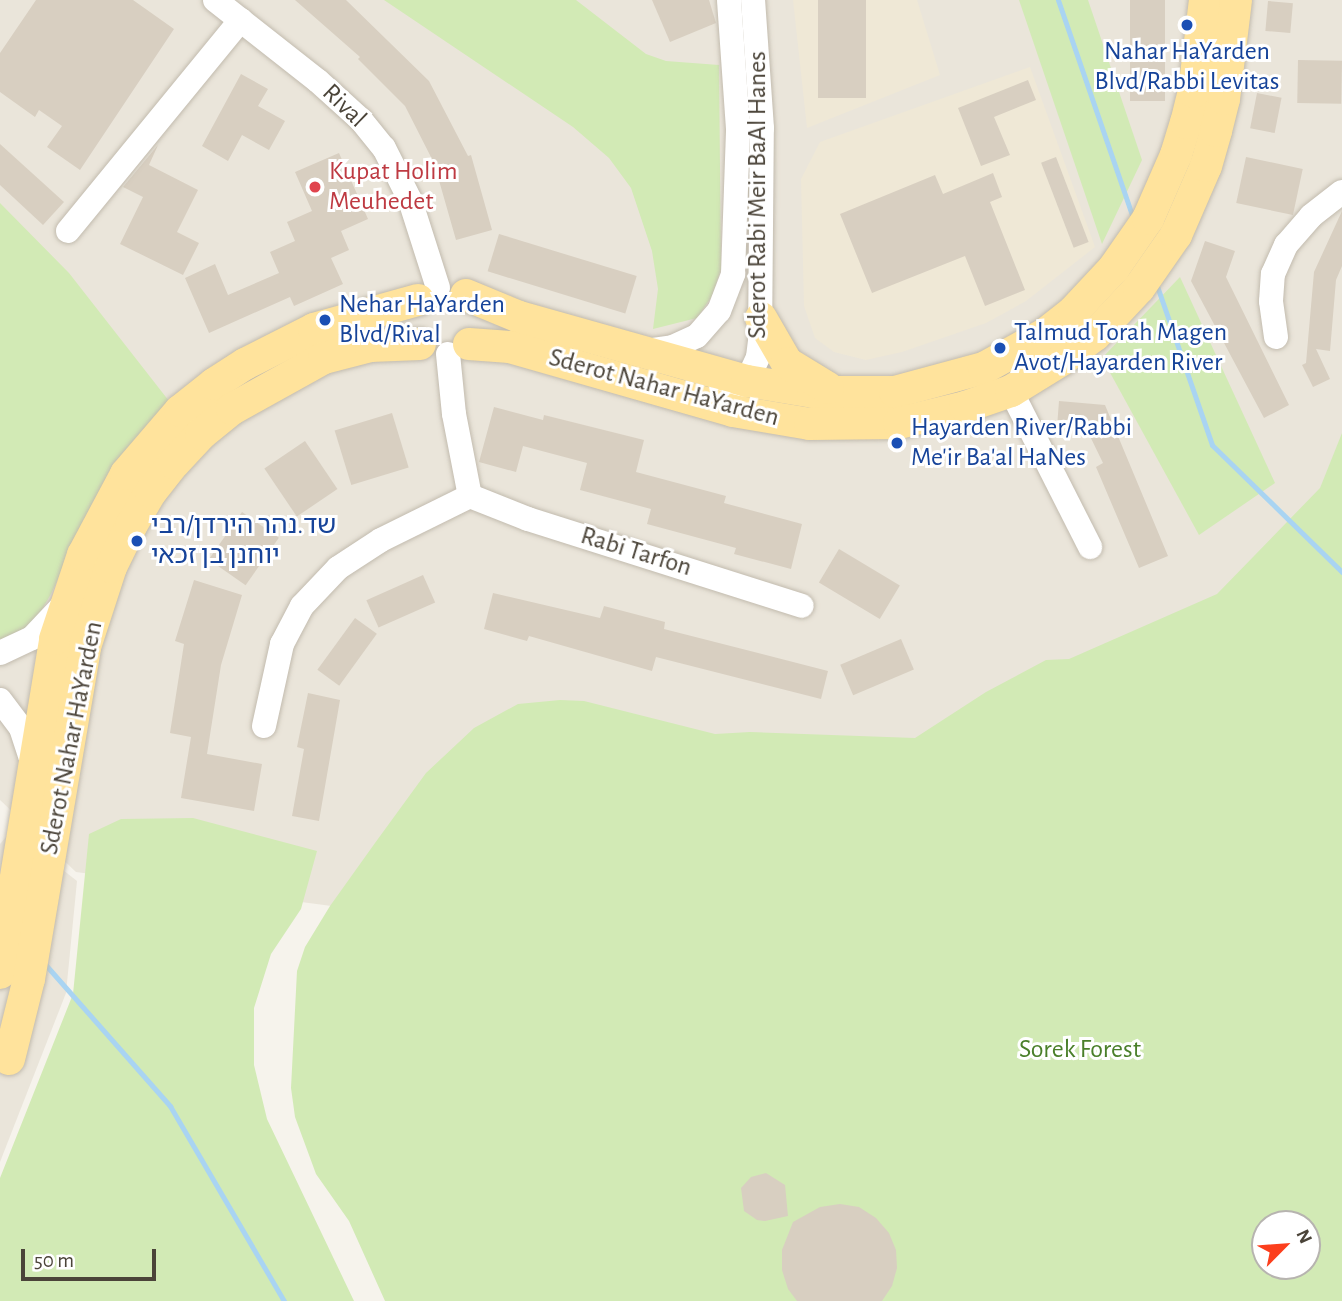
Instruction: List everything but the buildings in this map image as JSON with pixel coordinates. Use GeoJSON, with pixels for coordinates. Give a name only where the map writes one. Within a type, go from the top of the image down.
{"type":"FeatureCollection","features":[{"type":"Feature","properties":{"kind":"main road","name":"Sderot Nahar HaYarden"},"geometry":{"type":"LineString","coordinates":[[0,973],[52,652],[66,601],[83,555],[109,502],[134,464],[180,411],[214,384],[303,334],[347,317],[441,294],[747,381],[838,393],[895,392],[985,368],[1045,334],[1092,293],[1114,268],[1148,219],[1176,155],[1194,92],[1205,0]]}},
{"type":"Feature","properties":{"kind":"main road","name":"Sderot Nahar HaYarden"},"geometry":{"type":"LineString","coordinates":[[3,1060],[29,979],[85,647],[111,567],[131,526],[151,492],[201,434],[232,409],[324,358],[370,346],[510,347],[705,403],[786,420],[850,426],[899,423],[965,407],[1011,391],[1063,359],[1095,335],[1139,288],[1175,235],[1206,166],[1216,131],[1224,99],[1236,0]]}},
{"type":"Feature","properties":{"kind":"main road"},"geometry":{"type":"LineString","coordinates":[[441,294],[477,314],[475,335],[446,347],[412,327],[411,317],[441,294]]}},
{"type":"Feature","properties":{"kind":"main road"},"geometry":{"type":"LineString","coordinates":[[761,315],[787,363],[800,374],[838,393]]}},
{"type":"Feature","properties":{"kind":"street","name":"Rival"},"geometry":{"type":"LineString","coordinates":[[215,0],[318,81],[361,120],[384,148],[411,200],[441,294]]}},
{"type":"Feature","properties":{"kind":"street","name":"Sderot Rabi Meir BaAl Hanes"},"geometry":{"type":"LineString","coordinates":[[638,351],[673,347],[697,336],[719,311],[733,274],[738,129],[729,0]]}},
{"type":"Feature","properties":{"kind":"street","name":"Sderot Rabi Meir BaAl Hanes"},"geometry":{"type":"LineString","coordinates":[[747,381],[758,357],[761,315],[762,128],[753,0]]}},
{"type":"Feature","properties":{"kind":"street"},"geometry":{"type":"LineString","coordinates":[[761,315],[772,299],[777,284],[779,128],[770,0]]}},
{"type":"Feature","properties":{"kind":"street"},"geometry":{"type":"LineString","coordinates":[[68,231],[241,20]]}},
{"type":"Feature","properties":{"kind":"street"},"geometry":{"type":"LineString","coordinates":[[1276,337],[1271,301],[1273,274],[1282,255],[1311,216],[1342,192]]}},
{"type":"Feature","properties":{"kind":"street"},"geometry":{"type":"LineString","coordinates":[[264,726],[282,644],[302,606],[338,568],[381,540],[470,496],[454,414],[446,347]]}},
{"type":"Feature","properties":{"kind":"street"},"geometry":{"type":"LineString","coordinates":[[705,403],[723,399],[747,381]]}},
{"type":"Feature","properties":{"kind":"street"},"geometry":{"type":"LineString","coordinates":[[1011,391],[1090,547]]}},
{"type":"Feature","properties":{"kind":"street","name":"Rabi Tarfon"},"geometry":{"type":"LineString","coordinates":[[470,496],[528,519],[802,606]]}},
{"type":"Feature","properties":{"kind":"street"},"geometry":{"type":"LineString","coordinates":[[0,653],[32,638],[66,601]]}},
{"type":"Feature","properties":{"kind":"street"},"geometry":{"type":"LineString","coordinates":[[0,700],[22,728],[33,766]]}},
{"type":"Feature","properties":{"kind":"shaded area"},"geometry":{"type":"Polygon","coordinates":[[[0,0],[1342,0],[1342,747],[445,921],[76,872],[0,800],[0,0]]]}},
{"type":"Feature","properties":{"kind":"shaded area"},"geometry":{"type":"Polygon","coordinates":[[[793,0],[917,0],[940,75],[807,128],[793,0]]]}},
{"type":"Feature","properties":{"kind":"shaded area"},"geometry":{"type":"Polygon","coordinates":[[[1030,67],[1095,247],[1026,301],[986,323],[902,352],[866,360],[834,352],[815,338],[804,306],[801,179],[820,142],[1030,67]]]}},
{"type":"Feature","properties":{"kind":"shaded area"},"geometry":{"type":"Polygon","coordinates":[[[12,830],[77,881],[66,993],[0,1162],[0,844],[12,830]]]}},
{"type":"Feature","properties":{"kind":"green space"},"geometry":{"type":"Polygon","coordinates":[[[384,0],[576,0],[646,54],[666,61],[719,65],[721,269],[712,296],[697,318],[653,329],[658,289],[652,251],[631,188],[609,158],[573,127],[384,0]]]}},
{"type":"Feature","properties":{"kind":"green space"},"geometry":{"type":"Polygon","coordinates":[[[1019,0],[1088,0],[1142,160],[1102,244],[1019,0]]]}},
{"type":"Feature","properties":{"kind":"green space"},"geometry":{"type":"Polygon","coordinates":[[[0,203],[69,273],[169,401],[94,500],[51,594],[34,623],[0,644],[0,203]]]}},
{"type":"Feature","properties":{"kind":"green space"},"geometry":{"type":"Polygon","coordinates":[[[1180,277],[1275,483],[1199,535],[1102,358],[1180,277]]]}},
{"type":"Feature","properties":{"kind":"green space","name":"Sorek Forest"},"geometry":{"type":"Polygon","coordinates":[[[1342,433],[1342,1301],[385,1301],[349,1221],[316,1174],[295,1117],[291,1088],[297,971],[305,947],[330,906],[375,843],[426,773],[474,728],[518,704],[560,700],[584,701],[715,734],[750,732],[915,738],[986,692],[1046,660],[1069,659],[1217,594],[1320,488],[1342,433]]]}},
{"type":"Feature","properties":{"kind":"green space"},"geometry":{"type":"Polygon","coordinates":[[[193,818],[317,851],[301,909],[271,954],[254,1008],[254,1065],[267,1119],[354,1301],[0,1301],[0,1178],[73,994],[89,834],[121,819],[193,818]]]}},
{"type":"Feature","properties":{"kind":"waterway"},"geometry":{"type":"LineString","coordinates":[[1058,0],[1134,221]]}},
{"type":"Feature","properties":{"kind":"waterway"},"geometry":{"type":"LineString","coordinates":[[1156,283],[1212,445],[1342,572]]}},
{"type":"Feature","properties":{"kind":"waterway"},"geometry":{"type":"LineString","coordinates":[[44,963],[170,1106],[284,1301]]}},
{"type":"Feature","properties":{"kind":"place","name":"Nahar HaYarden Blvd/Rabbi Levitas"},"geometry":{"type":"Point","coordinates":[1187,25]}},
{"type":"Feature","properties":{"kind":"place","name":"Kupat Holim Meuhedet"},"geometry":{"type":"Point","coordinates":[315,187]}},
{"type":"Feature","properties":{"kind":"place","name":"Nehar HaYarden Blvd/Rival"},"geometry":{"type":"Point","coordinates":[325,320]}},
{"type":"Feature","properties":{"kind":"place","name":"Talmud Torah Magen Avot/Hayarden River"},"geometry":{"type":"Point","coordinates":[1000,348]}},
{"type":"Feature","properties":{"kind":"place","name":"Hayarden River/Rabbi Me'ir Ba'al HaNes"},"geometry":{"type":"Point","coordinates":[897,443]}},
{"type":"Feature","properties":{"kind":"place","name":"שד.נהר הירדן/רבי יוחנן בן זכאי"},"geometry":{"type":"Point","coordinates":[137,541]}}]}
